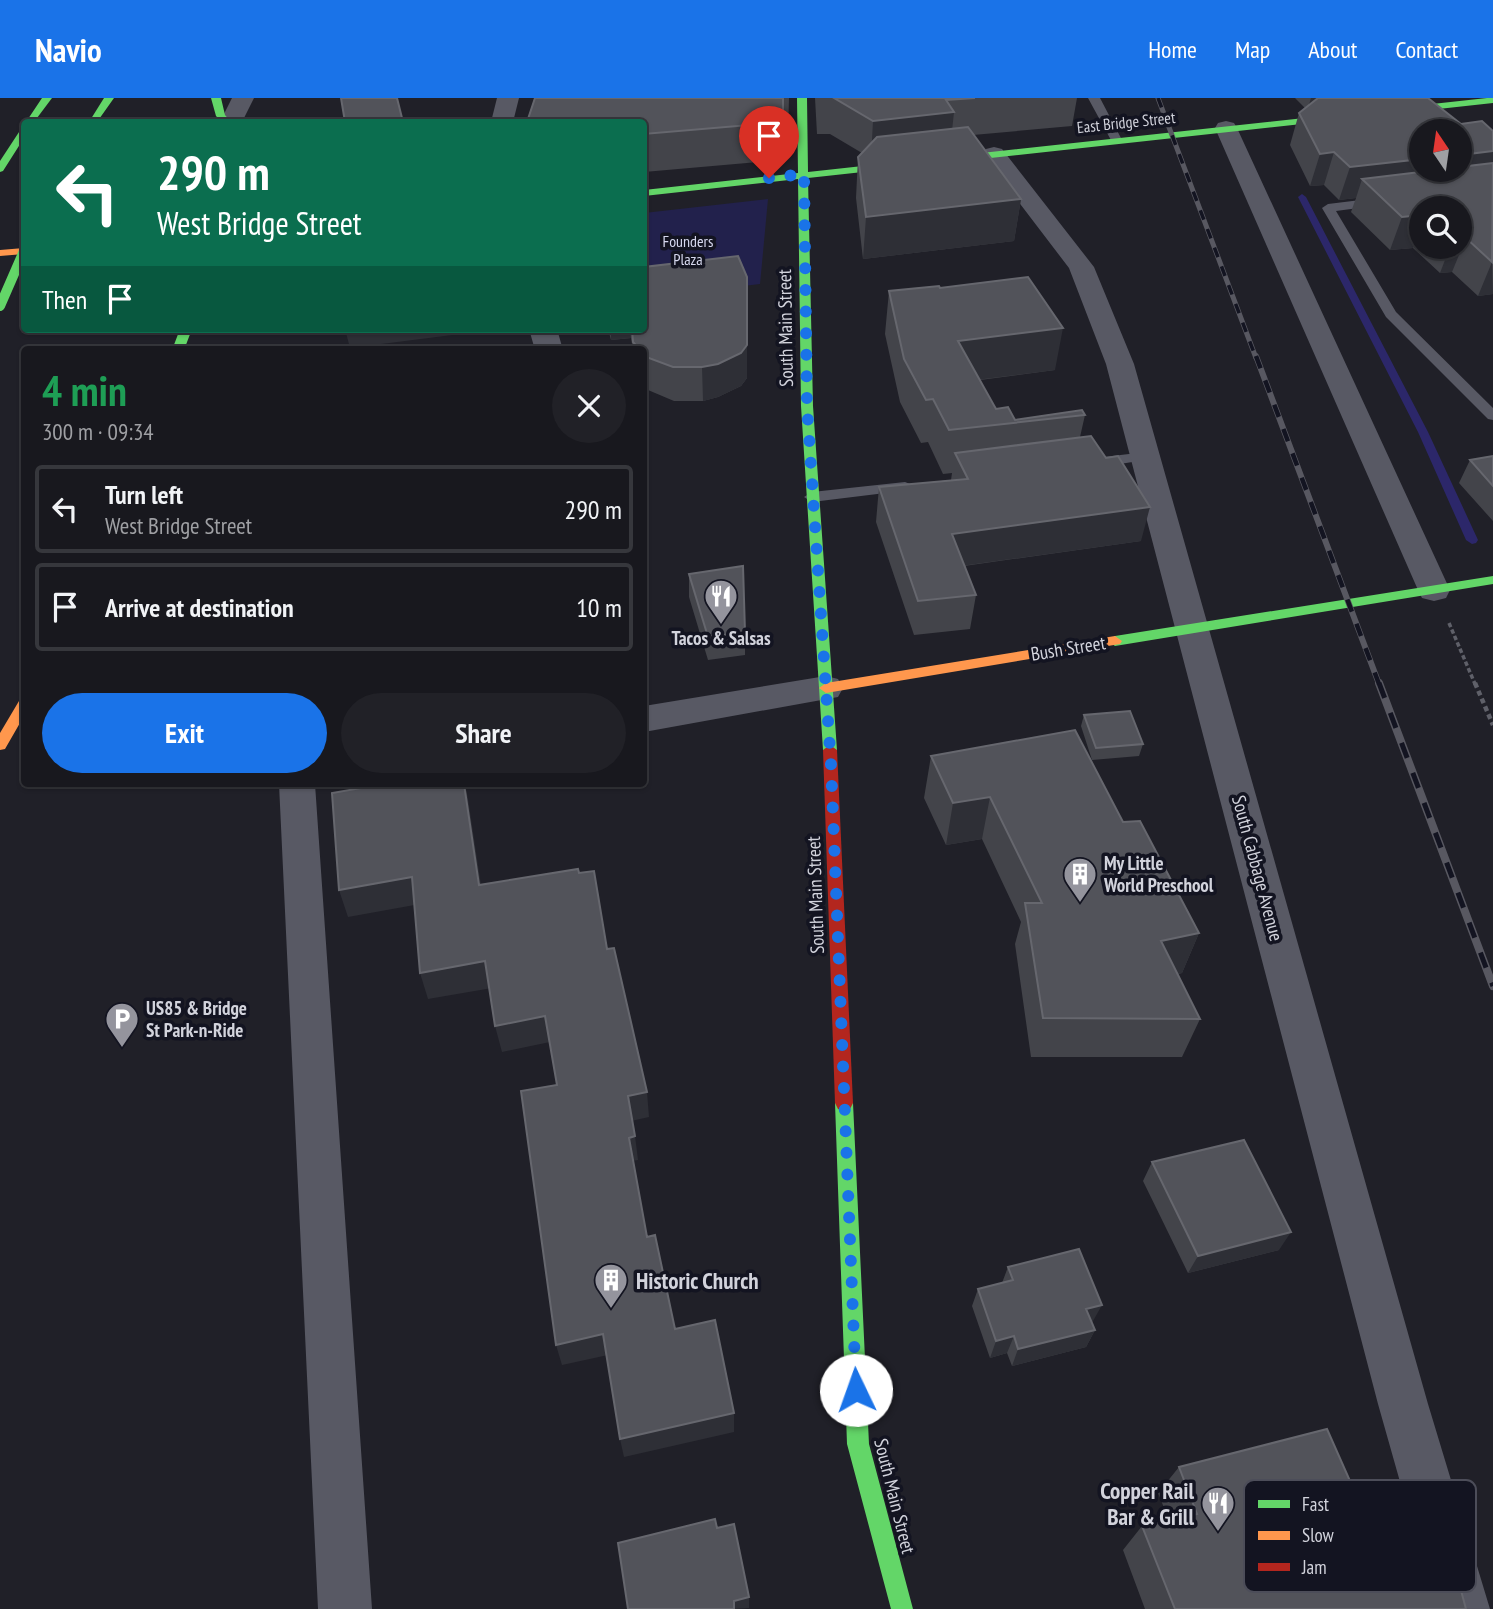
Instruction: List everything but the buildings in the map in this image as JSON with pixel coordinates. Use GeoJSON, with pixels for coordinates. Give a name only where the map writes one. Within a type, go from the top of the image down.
{"type":"FeatureCollection","features":[{"type":"Feature","properties":{"kind":"main road"},"geometry":{"type":"LineString","coordinates":[[32,119],[47,98]]}},
{"type":"Feature","properties":{"kind":"main road"},"geometry":{"type":"LineString","coordinates":[[95,119],[109,98]]}},
{"type":"Feature","properties":{"kind":"main road"},"geometry":{"type":"LineString","coordinates":[[216,98],[221,116],[225,119]]}},
{"type":"Feature","properties":{"kind":"main road","name":"South Main Street"},"geometry":{"type":"LineString","coordinates":[[802,98],[807,406],[831,765],[858,1444],[902,1609]]}},
{"type":"Feature","properties":{"kind":"main road","name":"East Bridge Street"},"geometry":{"type":"LineString","coordinates":[[647,193],[1493,100]]}},
{"type":"Feature","properties":{"kind":"main road"},"geometry":{"type":"LineString","coordinates":[[0,169],[21,136]]}},
{"type":"Feature","properties":{"kind":"main road"},"geometry":{"type":"LineString","coordinates":[[0,253],[21,251]]}},
{"type":"Feature","properties":{"kind":"main road"},"geometry":{"type":"LineString","coordinates":[[0,306],[21,258]]}},
{"type":"Feature","properties":{"kind":"main road"},"geometry":{"type":"LineString","coordinates":[[0,278],[21,275]]}},
{"type":"Feature","properties":{"kind":"main road","name":"Bush Street"},"geometry":{"type":"LineString","coordinates":[[826,688],[1493,580]]}},
{"type":"Feature","properties":{"kind":"main road"},"geometry":{"type":"LineString","coordinates":[[0,745],[21,710]]}},
{"type":"Feature","properties":{"kind":"street"},"geometry":{"type":"LineString","coordinates":[[231,119],[243,98]]}},
{"type":"Feature","properties":{"kind":"street"},"geometry":{"type":"LineString","coordinates":[[503,119],[508,98]]}},
{"type":"Feature","properties":{"kind":"street"},"geometry":{"type":"LineString","coordinates":[[1429,106],[1444,119]]}},
{"type":"Feature","properties":{"kind":"street"},"geometry":{"type":"LineString","coordinates":[[1226,128],[1434,590]]}},
{"type":"Feature","properties":{"kind":"street","name":"South Cabbage Avenue"},"geometry":{"type":"LineString","coordinates":[[994,154],[1081,267],[1120,365],[1425,1480]]}},
{"type":"Feature","properties":{"kind":"street","name":"Bush Street"},"geometry":{"type":"LineString","coordinates":[[647,711],[826,688]]}},
{"type":"Feature","properties":{"kind":"street"},"geometry":{"type":"LineString","coordinates":[[297,787],[345,1609]]}},
{"type":"Feature","properties":{"kind":"street","name":"South Cabbage Avenue"},"geometry":{"type":"LineString","coordinates":[[1458,1592],[1463,1609]]}},
{"type":"Feature","properties":{"kind":"lane"},"geometry":{"type":"LineString","coordinates":[[1094,98],[1116,141]]}},
{"type":"Feature","properties":{"kind":"lane"},"geometry":{"type":"LineString","coordinates":[[1397,200],[1328,208],[1391,314],[1493,416]]}},
{"type":"Feature","properties":{"kind":"lane"},"geometry":{"type":"LineString","coordinates":[[1081,465],[1146,456]]}},
{"type":"Feature","properties":{"kind":"lane"},"geometry":{"type":"LineString","coordinates":[[812,497],[914,485]]}},
{"type":"Feature","properties":{"kind":"path"},"geometry":{"type":"LineString","coordinates":[[1434,590],[1493,725]]}},
{"type":"Feature","properties":{"kind":"green space","name":"Founders Plaza"},"geometry":{"type":"Polygon","coordinates":[[[768,199],[760,284],[647,298],[647,213],[768,199]]]}},
{"type":"Feature","properties":{"kind":"waterway"},"geometry":{"type":"LineString","coordinates":[[1302,197],[1423,432],[1472,540]]}},
{"type":"Feature","properties":{"kind":"railway"},"geometry":{"type":"LineString","coordinates":[[1158,98],[1256,358]]}},
{"type":"Feature","properties":{"kind":"railway"},"geometry":{"type":"LineString","coordinates":[[1256,356],[1379,684]]}},
{"type":"Feature","properties":{"kind":"railway"},"geometry":{"type":"LineString","coordinates":[[1379,683],[1493,986]]}},
{"type":"Feature","properties":{"kind":"traffic: fast"},"geometry":{"type":"LineString","coordinates":[[32,119],[47,98]]}},
{"type":"Feature","properties":{"kind":"traffic: fast"},"geometry":{"type":"LineString","coordinates":[[95,119],[109,98]]}},
{"type":"Feature","properties":{"kind":"traffic: fast"},"geometry":{"type":"LineString","coordinates":[[216,98],[224,119]]}},
{"type":"Feature","properties":{"kind":"traffic: fast"},"geometry":{"type":"LineString","coordinates":[[802,98],[807,406],[830,750]]}},
{"type":"Feature","properties":{"kind":"traffic: fast"},"geometry":{"type":"LineString","coordinates":[[647,193],[1493,100]]}},
{"type":"Feature","properties":{"kind":"traffic: fast"},"geometry":{"type":"LineString","coordinates":[[0,169],[21,136]]}},
{"type":"Feature","properties":{"kind":"traffic: fast"},"geometry":{"type":"LineString","coordinates":[[0,306],[21,258]]}},
{"type":"Feature","properties":{"kind":"traffic: fast"},"geometry":{"type":"LineString","coordinates":[[180,346],[184,333]]}},
{"type":"Feature","properties":{"kind":"traffic: fast"},"geometry":{"type":"LineString","coordinates":[[1115,641],[1493,580]]}},
{"type":"Feature","properties":{"kind":"traffic: fast"},"geometry":{"type":"LineString","coordinates":[[844,1103],[858,1444],[902,1609]]}},
{"type":"Feature","properties":{"kind":"traffic: slow"},"geometry":{"type":"LineString","coordinates":[[0,253],[21,251]]}},
{"type":"Feature","properties":{"kind":"traffic: slow"},"geometry":{"type":"LineString","coordinates":[[826,688],[1115,641]]}},
{"type":"Feature","properties":{"kind":"traffic: slow"},"geometry":{"type":"LineString","coordinates":[[0,745],[21,710]]}},
{"type":"Feature","properties":{"kind":"traffic: jam"},"geometry":{"type":"LineString","coordinates":[[830,750],[844,1103]]}},
{"type":"Feature","properties":{"kind":"place","name":"Tacos & Salsas"},"geometry":{"type":"Point","coordinates":[721,626]}},
{"type":"Feature","properties":{"kind":"place","name":"My Little World Preschool"},"geometry":{"type":"Point","coordinates":[1080,904]}},
{"type":"Feature","properties":{"kind":"place","name":"US85 & Bridge St Park-n-Ride"},"geometry":{"type":"Point","coordinates":[122,1049]}},
{"type":"Feature","properties":{"kind":"place","name":"Historic Church"},"geometry":{"type":"Point","coordinates":[611,1310]}},
{"type":"Feature","properties":{"kind":"place","name":"Copper Rail Bar & Grill"},"geometry":{"type":"Point","coordinates":[1218,1533]}},
{"type":"Feature","properties":{"kind":"route"},"geometry":{"type":"LineString","coordinates":[[769,178],[804,174],[807,406],[831,765],[856,1390]]}}]}
